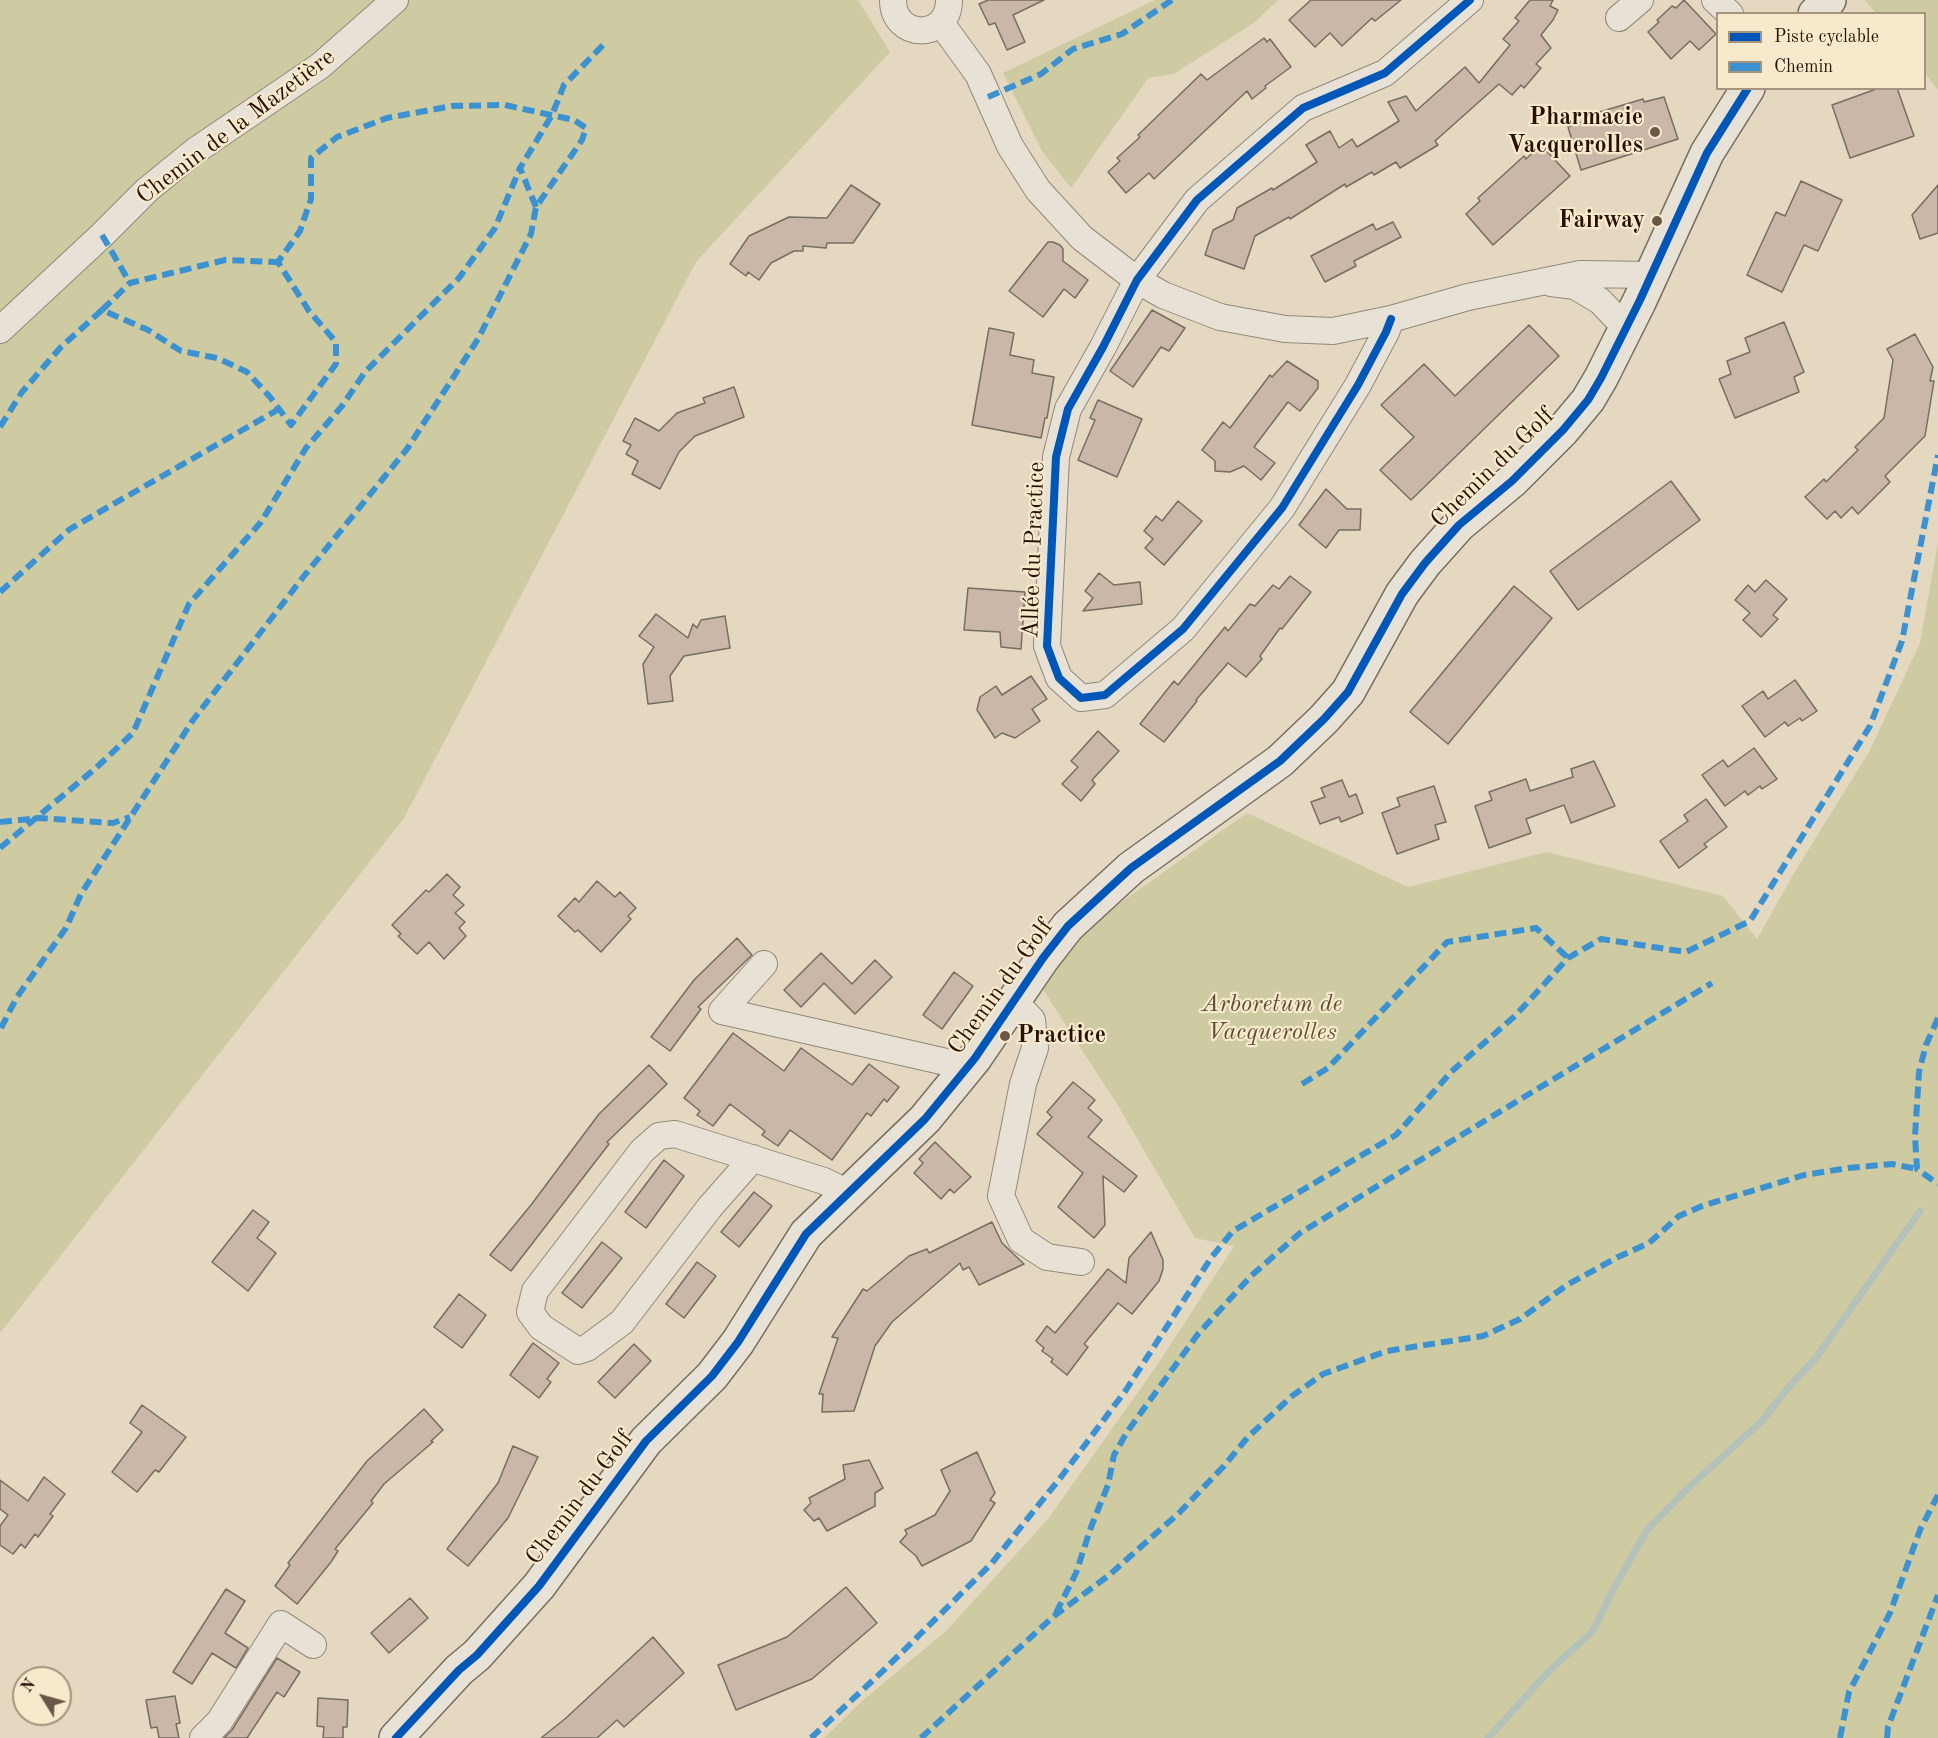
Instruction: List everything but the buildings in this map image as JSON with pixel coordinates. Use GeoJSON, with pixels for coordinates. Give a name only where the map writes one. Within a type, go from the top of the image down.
{"type":"FeatureCollection","features":[{"type":"Feature","properties":{"kind":"street","name":"Chemin de la Mazetière"},"geometry":{"type":"LineString","coordinates":[[0,330],[147,190],[195,151],[320,66],[395,0]]}},
{"type":"Feature","properties":{"kind":"street"},"geometry":{"type":"LineString","coordinates":[[893,0],[894,12],[899,20],[906,26],[924,31],[933,28],[945,11],[978,74],[1010,146],[1038,190],[1082,238],[1137,280],[1163,295],[1220,317],[1285,329],[1334,331],[1391,319],[1468,297],[1580,274],[1651,275]]}},
{"type":"Feature","properties":{"kind":"street","name":"Allée du Practice"},"geometry":{"type":"LineString","coordinates":[[1391,319],[1358,385],[1282,508],[1183,629],[1105,695],[1081,698],[1059,678],[1047,646],[1056,457],[1068,409],[1137,280],[1197,200],[1303,108],[1385,72],[1470,0]]}},
{"type":"Feature","properties":{"kind":"street"},"geometry":{"type":"LineString","coordinates":[[1619,18],[1640,0]]}},
{"type":"Feature","properties":{"kind":"street"},"geometry":{"type":"LineString","coordinates":[[1715,0],[1728,12]]}},
{"type":"Feature","properties":{"kind":"street"},"geometry":{"type":"LineString","coordinates":[[1817,12],[1829,0]]}},
{"type":"Feature","properties":{"kind":"street","name":"Chemin du Golf"},"geometry":{"type":"LineString","coordinates":[[396,1738],[459,1670],[477,1656],[532,1594],[646,1441],[706,1383],[738,1342],[806,1234],[925,1119],[968,1067],[1043,958],[1083,911],[1131,868],[1280,761],[1324,719],[1348,692],[1402,594],[1425,563],[1459,525],[1512,481],[1563,430],[1588,400],[1626,328],[1707,153],[1747,90]]}},
{"type":"Feature","properties":{"kind":"street"},"geometry":{"type":"LineString","coordinates":[[1600,301],[1603,287],[1611,273]]}},
{"type":"Feature","properties":{"kind":"street"},"geometry":{"type":"LineString","coordinates":[[1545,282],[1575,286],[1600,301],[1626,328]]}},
{"type":"Feature","properties":{"kind":"street"},"geometry":{"type":"LineString","coordinates":[[764,964],[722,1011],[968,1067]]}},
{"type":"Feature","properties":{"kind":"street"},"geometry":{"type":"LineString","coordinates":[[1013,1000],[1032,1020],[1035,1048],[1023,1084],[1001,1196],[1021,1240],[1047,1257],[1081,1262]]}},
{"type":"Feature","properties":{"kind":"street"},"geometry":{"type":"LineString","coordinates":[[753,1158],[710,1207],[622,1322],[588,1348],[578,1351],[541,1327],[530,1312],[535,1291],[642,1151],[659,1136],[675,1134],[753,1158],[824,1181],[848,1193]]}},
{"type":"Feature","properties":{"kind":"street"},"geometry":{"type":"LineString","coordinates":[[203,1738],[219,1722],[281,1624],[313,1645]]}},
{"type":"Feature","properties":{"kind":"green space"},"geometry":{"type":"Polygon","coordinates":[[[0,0],[858,0],[890,52],[696,262],[404,818],[0,1333],[0,0]]]}},
{"type":"Feature","properties":{"kind":"green space"},"geometry":{"type":"Polygon","coordinates":[[[1155,0],[1278,0],[1255,22],[1174,74],[1148,78],[1071,188],[1042,151],[1003,73],[1155,0]]]}},
{"type":"Feature","properties":{"kind":"green space"},"geometry":{"type":"Polygon","coordinates":[[[1865,0],[1938,0],[1938,90],[1926,74],[1926,12],[1875,12],[1865,0]]]}},
{"type":"Feature","properties":{"kind":"green space","name":"Arboretum de Vacquerolles"},"geometry":{"type":"Polygon","coordinates":[[[1938,542],[1938,1738],[824,1738],[862,1701],[946,1631],[1048,1519],[1160,1361],[1234,1246],[1195,1238],[1117,1104],[1040,985],[1082,930],[1247,813],[1408,887],[1547,852],[1723,896],[1757,939],[1797,868],[1869,752],[1920,643],[1938,542]]]}},
{"type":"Feature","properties":{"kind":"waterway"},"geometry":{"type":"LineString","coordinates":[[1488,1738],[1550,1670],[1593,1631],[1647,1530],[1687,1489],[1762,1421],[1815,1359],[1920,1211]]}},
{"type":"Feature","properties":{"kind":"marked path"},"geometry":{"type":"LineString","coordinates":[[988,97],[1041,74],[1073,49],[1122,34],[1172,0]]}},
{"type":"Feature","properties":{"kind":"marked path"},"geometry":{"type":"LineString","coordinates":[[536,207],[520,168],[552,115],[564,85],[606,42]]}},
{"type":"Feature","properties":{"kind":"marked path"},"geometry":{"type":"LineString","coordinates":[[0,427],[22,392],[60,348],[102,310],[148,330],[181,351],[217,358],[247,372],[291,425],[336,364],[336,342],[309,311],[278,262],[300,231],[311,199],[311,158],[337,137],[387,118],[452,106],[505,105],[574,120],[586,128],[582,140],[536,207],[531,234],[478,339],[407,449],[304,576],[193,720],[81,894],[66,928],[17,997],[0,1030]]}},
{"type":"Feature","properties":{"kind":"marked path"},"geometry":{"type":"LineString","coordinates":[[0,848],[96,768],[133,733],[189,604],[261,522],[306,448],[342,406],[365,372],[459,278],[495,228],[520,168]]}},
{"type":"Feature","properties":{"kind":"marked path"},"geometry":{"type":"LineString","coordinates":[[102,235],[130,283]]}},
{"type":"Feature","properties":{"kind":"marked path"},"geometry":{"type":"LineString","coordinates":[[102,310],[130,283],[225,260],[278,262]]}},
{"type":"Feature","properties":{"kind":"marked path"},"geometry":{"type":"LineString","coordinates":[[0,592],[70,529],[279,409]]}},
{"type":"Feature","properties":{"kind":"marked path"},"geometry":{"type":"LineString","coordinates":[[811,1738],[885,1669],[992,1563],[1061,1477],[1126,1390],[1211,1258],[1233,1231],[1396,1135],[1451,1072],[1516,1015],[1568,958],[1601,939],[1686,952],[1750,921],[1870,726],[1902,641],[1938,455]]}},
{"type":"Feature","properties":{"kind":"marked path"},"geometry":{"type":"LineString","coordinates":[[0,822],[39,818],[113,823],[130,817]]}},
{"type":"Feature","properties":{"kind":"marked path"},"geometry":{"type":"LineString","coordinates":[[1302,1084],[1328,1068],[1447,942],[1536,928],[1568,958]]}},
{"type":"Feature","properties":{"kind":"marked path"},"geometry":{"type":"LineString","coordinates":[[1056,1613],[1076,1573],[1108,1485],[1114,1455],[1127,1432],[1198,1334],[1251,1276],[1300,1233],[1712,983]]}},
{"type":"Feature","properties":{"kind":"marked path"},"geometry":{"type":"LineString","coordinates":[[1938,1018],[1926,1045],[1919,1072],[1915,1136],[1917,1169],[1938,1184]]}},
{"type":"Feature","properties":{"kind":"marked path"},"geometry":{"type":"LineString","coordinates":[[921,1738],[1054,1616],[1108,1576],[1179,1513],[1248,1437],[1292,1396],[1323,1374],[1387,1351],[1483,1336],[1520,1319],[1567,1285],[1649,1243],[1679,1216],[1702,1206],[1804,1175],[1892,1164],[1917,1169]]}},
{"type":"Feature","properties":{"kind":"marked path"},"geometry":{"type":"LineString","coordinates":[[1840,1738],[1849,1692],[1890,1613],[1920,1530],[1938,1495]]}},
{"type":"Feature","properties":{"kind":"marked path"},"geometry":{"type":"LineString","coordinates":[[1887,1738],[1888,1727],[1938,1595]]}},
{"type":"Feature","properties":{"kind":"cycle path"},"geometry":{"type":"LineString","coordinates":[[1391,319],[1358,385],[1282,508],[1183,629],[1105,695],[1081,698],[1059,678],[1047,646],[1056,457],[1068,409],[1137,280],[1197,200],[1303,108],[1385,73],[1470,0]]}},
{"type":"Feature","properties":{"kind":"cycle path"},"geometry":{"type":"LineString","coordinates":[[396,1738],[459,1670],[477,1655],[539,1586],[646,1441],[712,1376],[738,1342],[806,1234],[925,1119],[975,1058],[1043,958],[1068,926],[1131,868],[1280,761],[1324,719],[1348,692],[1402,594],[1425,563],[1459,525],[1512,481],[1563,430],[1588,400],[1640,300],[1707,153],[1747,90]]}},
{"type":"Feature","properties":{"kind":"place","name":"Pharmacie Vacquerolles"},"geometry":{"type":"Point","coordinates":[1655,132]}},
{"type":"Feature","properties":{"kind":"place","name":"Fairway"},"geometry":{"type":"Point","coordinates":[1657,221]}},
{"type":"Feature","properties":{"kind":"place","name":"Practice"},"geometry":{"type":"Point","coordinates":[1005,1036]}}]}
